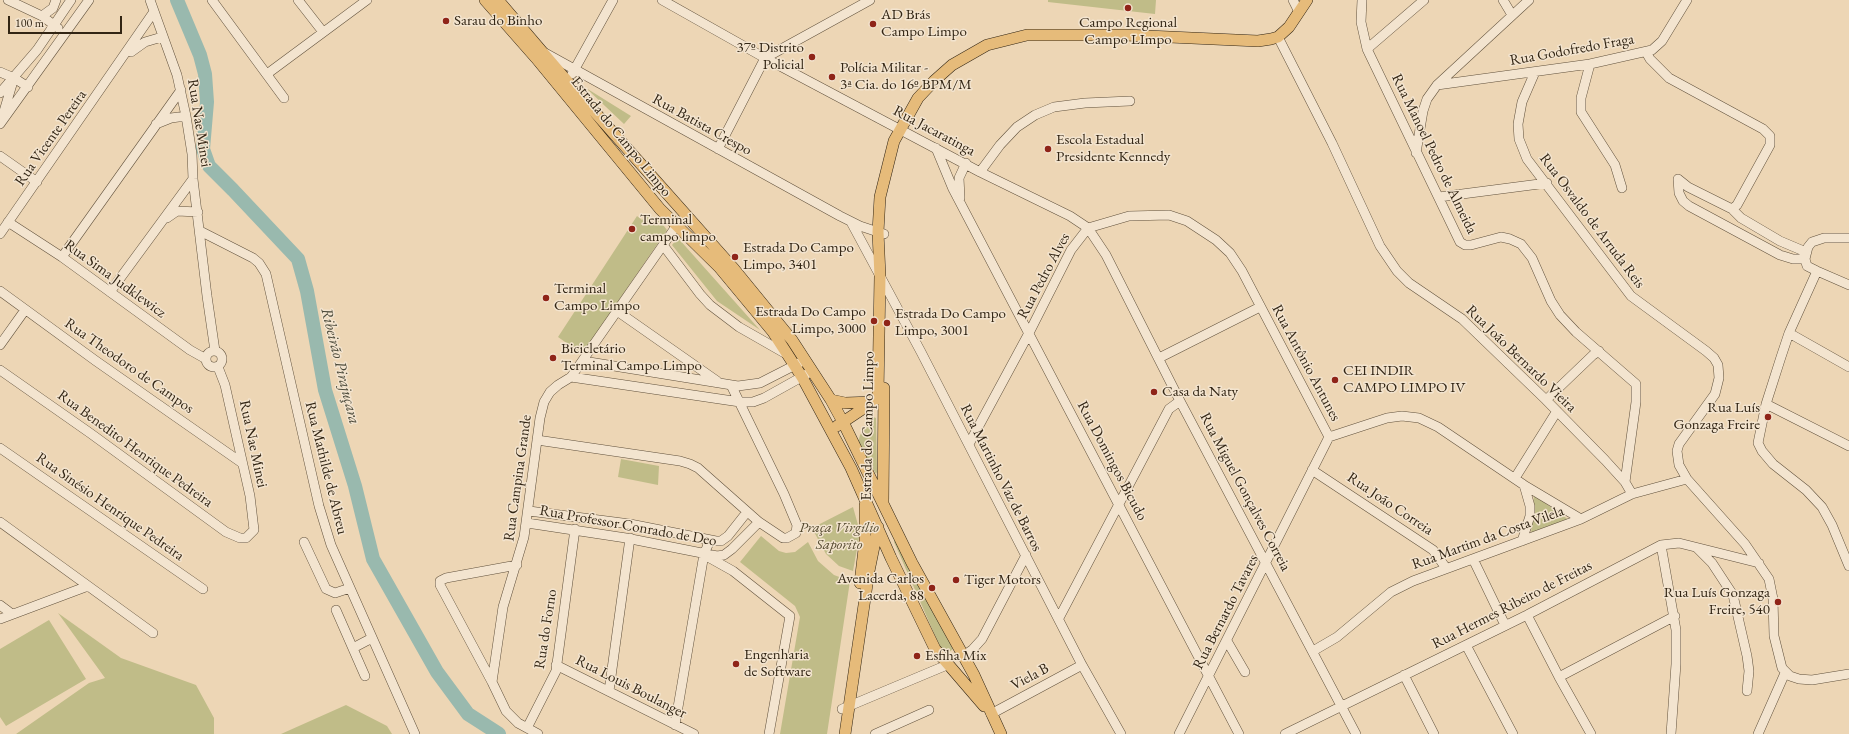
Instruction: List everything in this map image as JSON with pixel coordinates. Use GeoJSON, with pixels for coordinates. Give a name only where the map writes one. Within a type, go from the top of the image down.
{"type":"FeatureCollection","features":[{"type":"Feature","properties":{"kind":"main road","name":"Estrada do Campo Limpo"},"geometry":{"type":"LineString","coordinates":[[485,0],[536,58],[660,209],[719,267],[753,306],[778,338],[802,377],[851,468],[877,528],[935,649],[991,714]]}},
{"type":"Feature","properties":{"kind":"main road","name":"Estrada do Campo Limpo"},"geometry":{"type":"LineString","coordinates":[[498,0],[771,313],[812,370],[843,422],[883,507],[974,675],[991,714]]}},
{"type":"Feature","properties":{"kind":"main road"},"geometry":{"type":"LineString","coordinates":[[1278,37],[1289,27],[1307,0]]}},
{"type":"Feature","properties":{"kind":"main road","name":"Estrada do Campo Limpo"},"geometry":{"type":"LineString","coordinates":[[846,707],[877,528],[883,507],[884,470],[881,233],[884,179],[894,141],[918,98],[937,78],[971,54],[1004,40],[1027,35],[1125,35],[1258,41],[1278,37]]}},
{"type":"Feature","properties":{"kind":"main road"},"geometry":{"type":"LineString","coordinates":[[660,209],[689,218]]}},
{"type":"Feature","properties":{"kind":"main road","name":"Estrada do Campo Limpo"},"geometry":{"type":"LineString","coordinates":[[831,430],[873,402],[879,389],[882,280]]}},
{"type":"Feature","properties":{"kind":"main road"},"geometry":{"type":"LineString","coordinates":[[831,400],[845,403],[873,402]]}},
{"type":"Feature","properties":{"kind":"main road"},"geometry":{"type":"LineString","coordinates":[[851,468],[860,476],[871,479],[884,470]]}},
{"type":"Feature","properties":{"kind":"main road"},"geometry":{"type":"LineString","coordinates":[[846,734],[846,707],[862,570],[865,529],[864,496]]}},
{"type":"Feature","properties":{"kind":"main road"},"geometry":{"type":"LineString","coordinates":[[870,566],[877,560],[891,558]]}},
{"type":"Feature","properties":{"kind":"main road"},"geometry":{"type":"LineString","coordinates":[[950,667],[956,670],[961,667],[964,658]]}},
{"type":"Feature","properties":{"kind":"main road"},"geometry":{"type":"LineString","coordinates":[[838,734],[846,707]]}},
{"type":"Feature","properties":{"kind":"main road"},"geometry":{"type":"LineString","coordinates":[[991,714],[1001,734]]}},
{"type":"Feature","properties":{"kind":"street"},"geometry":{"type":"LineString","coordinates":[[8,0],[42,16],[66,34]]}},
{"type":"Feature","properties":{"kind":"street"},"geometry":{"type":"LineString","coordinates":[[42,16],[53,8],[56,0]]}},
{"type":"Feature","properties":{"kind":"street"},"geometry":{"type":"LineString","coordinates":[[0,124],[89,0]]}},
{"type":"Feature","properties":{"kind":"street","name":"Rua Nae Minei"},"geometry":{"type":"LineString","coordinates":[[150,0],[153,14],[181,90],[186,116],[192,154],[193,179],[215,351]]}},
{"type":"Feature","properties":{"kind":"street"},"geometry":{"type":"LineString","coordinates":[[212,0],[284,98]]}},
{"type":"Feature","properties":{"kind":"street"},"geometry":{"type":"LineString","coordinates":[[298,0],[323,32]]}},
{"type":"Feature","properties":{"kind":"street"},"geometry":{"type":"LineString","coordinates":[[266,74],[367,0]]}},
{"type":"Feature","properties":{"kind":"street"},"geometry":{"type":"LineString","coordinates":[[568,82],[613,0]]}},
{"type":"Feature","properties":{"kind":"street","name":"Rua Jacaratinga"},"geometry":{"type":"LineString","coordinates":[[662,0],[765,58],[900,128],[980,172],[1070,216],[1088,228]]}},
{"type":"Feature","properties":{"kind":"street"},"geometry":{"type":"LineString","coordinates":[[718,149],[765,58],[870,0]]}},
{"type":"Feature","properties":{"kind":"street"},"geometry":{"type":"LineString","coordinates":[[1293,0],[1299,12]]}},
{"type":"Feature","properties":{"kind":"street","name":"Rua Manoel Pedro de Almeida"},"geometry":{"type":"LineString","coordinates":[[1362,0],[1361,22],[1367,49],[1416,153],[1462,244],[1471,245],[1501,237],[1521,244],[1532,258],[1560,315],[1636,384],[1636,402],[1625,482]]}},
{"type":"Feature","properties":{"kind":"street"},"geometry":{"type":"LineString","coordinates":[[1367,49],[1424,0]]}},
{"type":"Feature","properties":{"kind":"street"},"geometry":{"type":"LineString","coordinates":[[1503,0],[1512,15]]}},
{"type":"Feature","properties":{"kind":"street"},"geometry":{"type":"LineString","coordinates":[[1416,153],[1423,111],[1427,99],[1437,85],[1529,0]]}},
{"type":"Feature","properties":{"kind":"street","name":"Rua Godofredo Fraga"},"geometry":{"type":"LineString","coordinates":[[1437,85],[1590,64],[1652,50],[1662,41],[1687,0]]}},
{"type":"Feature","properties":{"kind":"street"},"geometry":{"type":"LineString","coordinates":[[0,93],[38,50],[55,25],[68,1],[79,13]]}},
{"type":"Feature","properties":{"kind":"street","name":"Rua Vicente Pereira"},"geometry":{"type":"LineString","coordinates":[[0,234],[124,58],[153,14]]}},
{"type":"Feature","properties":{"kind":"street","name":"Rua Vicente Pereira"},"geometry":{"type":"LineString","coordinates":[[124,58],[139,45],[162,37]]}},
{"type":"Feature","properties":{"kind":"street","name":"Rua João Bernardo Vieira"},"geometry":{"type":"LineString","coordinates":[[1278,37],[1335,150],[1380,246],[1389,261],[1409,284],[1462,319],[1557,411],[1625,482],[1632,494]]}},
{"type":"Feature","properties":{"kind":"street","name":"Rua Batista Crespo"},"geometry":{"type":"LineString","coordinates":[[541,50],[851,222],[881,233]]}},
{"type":"Feature","properties":{"kind":"street"},"geometry":{"type":"LineString","coordinates":[[1646,52],[1650,59],[1670,78],[1762,129],[1770,136],[1770,145],[1737,205],[1732,209]]}},
{"type":"Feature","properties":{"kind":"street"},"geometry":{"type":"LineString","coordinates":[[1590,64],[1581,98],[1581,112],[1615,165],[1622,188]]}},
{"type":"Feature","properties":{"kind":"street"},"geometry":{"type":"LineString","coordinates":[[0,72],[14,78],[28,87]]}},
{"type":"Feature","properties":{"kind":"street","name":"Rua Osvaldo de Arruda Reis"},"geometry":{"type":"LineString","coordinates":[[1535,72],[1520,109],[1518,133],[1527,158],[1631,296],[1706,351],[1714,358],[1718,365],[1719,378],[1715,394],[1679,444],[1677,451],[1679,465],[1687,479]]}},
{"type":"Feature","properties":{"kind":"street"},"geometry":{"type":"LineString","coordinates":[[0,124],[3,103],[14,78]]}},
{"type":"Feature","properties":{"kind":"street"},"geometry":{"type":"LineString","coordinates":[[62,257],[181,90]]}},
{"type":"Feature","properties":{"kind":"street"},"geometry":{"type":"LineString","coordinates":[[3,103],[21,96]]}},
{"type":"Feature","properties":{"kind":"street"},"geometry":{"type":"LineString","coordinates":[[980,172],[1017,127],[1035,115],[1054,107],[1130,101]]}},
{"type":"Feature","properties":{"kind":"street"},"geometry":{"type":"LineString","coordinates":[[155,125],[171,118],[186,116]]}},
{"type":"Feature","properties":{"kind":"street","name":"Rua Domingos Bicudo"},"geometry":{"type":"LineString","coordinates":[[936,148],[944,171],[1239,734]]}},
{"type":"Feature","properties":{"kind":"street"},"geometry":{"type":"LineString","coordinates":[[0,156],[37,182]]}},
{"type":"Feature","properties":{"kind":"street","name":"Rua Domingos Bicudo"},"geometry":{"type":"LineString","coordinates":[[960,201],[960,178],[966,163]]}},
{"type":"Feature","properties":{"kind":"street"},"geometry":{"type":"LineString","coordinates":[[110,292],[193,179]]}},
{"type":"Feature","properties":{"kind":"street"},"geometry":{"type":"LineString","coordinates":[[1678,179],[1688,187],[1732,209],[1741,218],[1805,255],[1793,259],[1780,255],[1689,206],[1683,201],[1679,193],[1678,179]]}},
{"type":"Feature","properties":{"kind":"street"},"geometry":{"type":"LineString","coordinates":[[1439,197],[1547,183]]}},
{"type":"Feature","properties":{"kind":"street"},"geometry":{"type":"LineString","coordinates":[[159,226],[177,211],[198,212]]}},
{"type":"Feature","properties":{"kind":"street","name":"Rua Antônio Antunes"},"geometry":{"type":"LineString","coordinates":[[1088,228],[1129,216],[1144,214],[1169,215],[1187,221],[1216,240],[1230,253],[1242,271],[1329,437],[1387,418],[1402,416],[1419,418],[1438,427],[1524,485],[1580,519]]}},
{"type":"Feature","properties":{"kind":"street","name":"Rua Sima Judklewicz"},"geometry":{"type":"LineString","coordinates":[[8,222],[62,257],[190,350],[206,359]]}},
{"type":"Feature","properties":{"kind":"street"},"geometry":{"type":"LineString","coordinates":[[851,222],[882,280]]}},
{"type":"Feature","properties":{"kind":"street","name":"Rua Campina Grande"},"geometry":{"type":"LineString","coordinates":[[492,682],[503,607],[510,580],[517,565],[527,523],[537,440],[544,402],[550,392],[571,377],[677,225]]}},
{"type":"Feature","properties":{"kind":"street","name":"Rua Pedro Alves"},"geometry":{"type":"LineString","coordinates":[[969,444],[1029,333],[1071,250],[1088,228]]}},
{"type":"Feature","properties":{"kind":"street","name":"Rua Miguel Gonçalves Correia"},"geometry":{"type":"LineString","coordinates":[[1088,228],[1106,255],[1180,401],[1267,563],[1356,734]]}},
{"type":"Feature","properties":{"kind":"street","name":"Rua Mathilde de Abreu"},"geometry":{"type":"LineString","coordinates":[[200,231],[253,258],[259,263],[266,274],[319,506],[331,545],[415,734]]}},
{"type":"Feature","properties":{"kind":"street"},"geometry":{"type":"LineString","coordinates":[[1849,238],[1820,239],[1812,242],[1805,255],[1807,266],[1849,285]]}},
{"type":"Feature","properties":{"kind":"street"},"geometry":{"type":"LineString","coordinates":[[202,255],[210,244],[221,242]]}},
{"type":"Feature","properties":{"kind":"street"},"geometry":{"type":"LineString","coordinates":[[663,245],[710,305],[739,327],[792,360],[805,360]]}},
{"type":"Feature","properties":{"kind":"street"},"geometry":{"type":"LineString","coordinates":[[1816,271],[1789,333],[1766,404],[1759,434],[1759,447],[1773,464],[1806,490],[1822,507],[1832,525],[1849,566]]}},
{"type":"Feature","properties":{"kind":"street","name":"Rua Martinho Vaz de Barros"},"geometry":{"type":"LineString","coordinates":[[882,280],[969,444],[1082,665],[1121,734]]}},
{"type":"Feature","properties":{"kind":"street","name":"Rua Theodoro de Campos"},"geometry":{"type":"LineString","coordinates":[[0,291],[242,463]]}},
{"type":"Feature","properties":{"kind":"street"},"geometry":{"type":"LineString","coordinates":[[1159,358],[1260,307]]}},
{"type":"Feature","properties":{"kind":"street"},"geometry":{"type":"LineString","coordinates":[[0,345],[25,310]]}},
{"type":"Feature","properties":{"kind":"street"},"geometry":{"type":"LineString","coordinates":[[617,311],[718,382]]}},
{"type":"Feature","properties":{"kind":"street"},"geometry":{"type":"LineString","coordinates":[[1789,333],[1849,367]]}},
{"type":"Feature","properties":{"kind":"street"},"geometry":{"type":"LineString","coordinates":[[760,339],[770,341],[778,338]]}},
{"type":"Feature","properties":{"kind":"street"},"geometry":{"type":"LineString","coordinates":[[215,351],[219,352],[222,358],[222,363],[218,367],[209,366],[206,359],[210,352],[215,351]]}},
{"type":"Feature","properties":{"kind":"street"},"geometry":{"type":"LineString","coordinates":[[1546,400],[1593,355],[1599,352]]}},
{"type":"Feature","properties":{"kind":"street"},"geometry":{"type":"LineString","coordinates":[[583,361],[730,385],[750,386],[760,383],[792,360]]}},
{"type":"Feature","properties":{"kind":"street","name":"Rua Nae Minei"},"geometry":{"type":"LineString","coordinates":[[218,367],[225,385],[250,496],[254,530]]}},
{"type":"Feature","properties":{"kind":"street","name":"Rua Benedito Henrique Pedreira"},"geometry":{"type":"LineString","coordinates":[[0,370],[90,432],[226,532],[240,538],[246,538],[254,530]]}},
{"type":"Feature","properties":{"kind":"street"},"geometry":{"type":"LineString","coordinates":[[571,377],[740,402],[753,402],[764,398],[812,370]]}},
{"type":"Feature","properties":{"kind":"street"},"geometry":{"type":"LineString","coordinates":[[537,440],[690,464],[759,522],[783,538],[790,537],[797,530],[797,525],[784,494],[740,402],[730,385]]}},
{"type":"Feature","properties":{"kind":"street"},"geometry":{"type":"LineString","coordinates":[[1059,618],[1169,409],[1180,401]]}},
{"type":"Feature","properties":{"kind":"street"},"geometry":{"type":"LineString","coordinates":[[1766,404],[1849,446]]}},
{"type":"Feature","properties":{"kind":"street"},"geometry":{"type":"LineString","coordinates":[[1515,478],[1557,411]]}},
{"type":"Feature","properties":{"kind":"street","name":"Rua Bernardo Tavares"},"geometry":{"type":"LineString","coordinates":[[1179,734],[1209,678],[1329,437]]}},
{"type":"Feature","properties":{"kind":"street","name":"Rua Sinésio Henrique Pedreira"},"geometry":{"type":"LineString","coordinates":[[0,448],[203,589]]}},
{"type":"Feature","properties":{"kind":"street","name":"Rua João Correia"},"geometry":{"type":"LineString","coordinates":[[1312,470],[1433,550],[1446,568]]}},
{"type":"Feature","properties":{"kind":"street"},"geometry":{"type":"LineString","coordinates":[[1687,479],[1759,563],[1769,578],[1772,588],[1776,649],[1785,673],[1794,678],[1804,680],[1849,674]]}},
{"type":"Feature","properties":{"kind":"street","name":"Rua Martim da Costa Vilela"},"geometry":{"type":"LineString","coordinates":[[1313,652],[1337,637],[1381,600],[1400,587],[1446,568],[1580,519],[1632,494],[1687,479]]}},
{"type":"Feature","properties":{"kind":"street"},"geometry":{"type":"LineString","coordinates":[[1522,541],[1530,516],[1530,506],[1524,485]]}},
{"type":"Feature","properties":{"kind":"street","name":"Rua Professor Conrado de Deo"},"geometry":{"type":"LineString","coordinates":[[529,511],[630,524],[706,539],[721,540],[728,536],[747,512]]}},
{"type":"Feature","properties":{"kind":"street"},"geometry":{"type":"LineString","coordinates":[[0,522],[153,633]]}},
{"type":"Feature","properties":{"kind":"street","name":"Rua Professor Conrado de Deo"},"geometry":{"type":"LineString","coordinates":[[527,523],[630,538],[717,556],[724,555],[759,522]]}},
{"type":"Feature","properties":{"kind":"street","name":"Rua do Forno"},"geometry":{"type":"LineString","coordinates":[[527,728],[556,671],[575,529]]}},
{"type":"Feature","properties":{"kind":"street"},"geometry":{"type":"LineString","coordinates":[[609,691],[630,538]]}},
{"type":"Feature","properties":{"kind":"street"},"geometry":{"type":"LineString","coordinates":[[675,725],[704,554],[708,546],[706,539]]}},
{"type":"Feature","properties":{"kind":"street"},"geometry":{"type":"LineString","coordinates":[[304,542],[326,589],[335,593],[350,588]]}},
{"type":"Feature","properties":{"kind":"street","name":"Rua Hermes Ribeiro de Freitas"},"geometry":{"type":"LineString","coordinates":[[1285,734],[1527,615],[1661,544],[1679,543],[1759,563]]}},
{"type":"Feature","properties":{"kind":"street"},"geometry":{"type":"LineString","coordinates":[[1661,544],[1675,616],[1677,647],[1671,734]]}},
{"type":"Feature","properties":{"kind":"street"},"geometry":{"type":"LineString","coordinates":[[1696,547],[1715,568],[1733,595],[1747,656],[1749,680],[1747,691]]}},
{"type":"Feature","properties":{"kind":"street"},"geometry":{"type":"LineString","coordinates":[[704,554],[733,570],[789,614],[791,619],[769,734]]}},
{"type":"Feature","properties":{"kind":"street"},"geometry":{"type":"LineString","coordinates":[[964,658],[982,639],[1026,555]]}},
{"type":"Feature","properties":{"kind":"street"},"geometry":{"type":"LineString","coordinates":[[1473,559],[1505,625]]}},
{"type":"Feature","properties":{"kind":"street"},"geometry":{"type":"LineString","coordinates":[[517,565],[446,578],[440,581],[440,585],[506,711],[511,718],[538,734]]}},
{"type":"Feature","properties":{"kind":"street"},"geometry":{"type":"LineString","coordinates":[[0,619],[88,586]]}},
{"type":"Feature","properties":{"kind":"street"},"geometry":{"type":"LineString","coordinates":[[0,604],[12,614]]}},
{"type":"Feature","properties":{"kind":"street"},"geometry":{"type":"LineString","coordinates":[[336,610],[365,676]]}},
{"type":"Feature","properties":{"kind":"street"},"geometry":{"type":"LineString","coordinates":[[1527,615],[1591,734]]}},
{"type":"Feature","properties":{"kind":"street"},"geometry":{"type":"LineString","coordinates":[[1559,677],[1675,616]]}},
{"type":"Feature","properties":{"kind":"street"},"geometry":{"type":"LineString","coordinates":[[353,648],[372,638]]}},
{"type":"Feature","properties":{"kind":"street"},"geometry":{"type":"LineString","coordinates":[[1227,641],[1245,672]]}},
{"type":"Feature","properties":{"kind":"street"},"geometry":{"type":"LineString","coordinates":[[1466,645],[1513,734]]}},
{"type":"Feature","properties":{"kind":"street","name":"Rua Louis Boulanger"},"geometry":{"type":"LineString","coordinates":[[556,665],[694,734]]}},
{"type":"Feature","properties":{"kind":"street","name":"Viela B"},"geometry":{"type":"LineString","coordinates":[[991,714],[1082,665]]}},
{"type":"Feature","properties":{"kind":"street"},"geometry":{"type":"LineString","coordinates":[[846,707],[950,667]]}},
{"type":"Feature","properties":{"kind":"street"},"geometry":{"type":"LineString","coordinates":[[1758,734],[1785,673]]}},
{"type":"Feature","properties":{"kind":"street"},"geometry":{"type":"LineString","coordinates":[[1404,676],[1434,734]]}},
{"type":"Feature","properties":{"kind":"street"},"geometry":{"type":"LineString","coordinates":[[875,734],[929,710]]}},
{"type":"Feature","properties":{"kind":"green space","name":"Campo Regional Campo LImpo"},"geometry":{"type":"Polygon","coordinates":[[[1048,0],[1156,0],[1155,14],[1048,2],[1048,0]]]}},
{"type":"Feature","properties":{"kind":"green space"},"geometry":{"type":"Polygon","coordinates":[[[586,88],[631,116],[624,124],[586,88]]]}},
{"type":"Feature","properties":{"kind":"green space"},"geometry":{"type":"Polygon","coordinates":[[[647,214],[660,221],[667,230],[582,354],[558,337],[637,216],[642,220],[647,214]]]}},
{"type":"Feature","properties":{"kind":"green space"},"geometry":{"type":"Polygon","coordinates":[[[678,238],[760,330],[717,301],[672,245],[678,238]]]}},
{"type":"Feature","properties":{"kind":"green space"},"geometry":{"type":"Polygon","coordinates":[[[873,417],[876,418],[876,474],[858,443],[860,435],[873,417]]]}},
{"type":"Feature","properties":{"kind":"green space"},"geometry":{"type":"Polygon","coordinates":[[[621,459],[659,466],[658,485],[618,477],[621,459]]]}},
{"type":"Feature","properties":{"kind":"green space"},"geometry":{"type":"Polygon","coordinates":[[[1534,495],[1569,520],[1531,534],[1534,495]]]}},
{"type":"Feature","properties":{"kind":"green space","name":"Praça Virgílio Saporito"},"geometry":{"type":"Polygon","coordinates":[[[853,507],[860,532],[853,571],[839,566],[826,554],[812,528],[853,507]]]}},
{"type":"Feature","properties":{"kind":"green space"},"geometry":{"type":"Polygon","coordinates":[[[761,536],[779,551],[786,553],[795,552],[808,542],[818,561],[834,575],[850,581],[827,734],[780,734],[800,617],[795,606],[740,562],[761,536]]]}},
{"type":"Feature","properties":{"kind":"green space"},"geometry":{"type":"Polygon","coordinates":[[[896,538],[920,588],[953,649],[944,656],[894,542],[896,538]]]}},
{"type":"Feature","properties":{"kind":"green space"},"geometry":{"type":"Polygon","coordinates":[[[58,613],[121,658],[196,685],[214,718],[214,734],[16,734],[89,683],[105,678],[58,613]]]}},
{"type":"Feature","properties":{"kind":"green space"},"geometry":{"type":"Polygon","coordinates":[[[49,620],[86,679],[6,726],[0,717],[0,649],[49,620]]]}},
{"type":"Feature","properties":{"kind":"green space"},"geometry":{"type":"Polygon","coordinates":[[[346,705],[387,726],[392,734],[281,734],[346,705]]]}},
{"type":"Feature","properties":{"kind":"waterway","name":"Ribeirão Pirajuçara"},"geometry":{"type":"LineString","coordinates":[[177,0],[200,55],[205,74],[207,102],[203,149],[209,166],[298,259],[307,291],[325,390],[355,486],[373,559],[437,672],[468,714],[499,734]]}},
{"type":"Feature","properties":{"kind":"place","name":"Campo Regional Campo LImpo"},"geometry":{"type":"Point","coordinates":[1128,8]}},
{"type":"Feature","properties":{"kind":"place","name":"Sarau do Binho"},"geometry":{"type":"Point","coordinates":[446,21]}},
{"type":"Feature","properties":{"kind":"place","name":"AD Brás Campo Limpo"},"geometry":{"type":"Point","coordinates":[873,24]}},
{"type":"Feature","properties":{"kind":"place","name":"37º Distrito Policial"},"geometry":{"type":"Point","coordinates":[812,57]}},
{"type":"Feature","properties":{"kind":"place","name":"Polícia Militar - 3ª Cia. do 16º BPM/M"},"geometry":{"type":"Point","coordinates":[832,77]}},
{"type":"Feature","properties":{"kind":"place","name":"Escola Estadual Presidente Kennedy"},"geometry":{"type":"Point","coordinates":[1048,149]}},
{"type":"Feature","properties":{"kind":"place","name":"Terminal campo limpo"},"geometry":{"type":"Point","coordinates":[632,229]}},
{"type":"Feature","properties":{"kind":"place","name":"Estrada Do Campo Limpo, 3401"},"geometry":{"type":"Point","coordinates":[735,257]}},
{"type":"Feature","properties":{"kind":"place","name":"Terminal Campo Limpo"},"geometry":{"type":"Point","coordinates":[546,298]}},
{"type":"Feature","properties":{"kind":"place","name":"Estrada Do Campo Limpo, 3000"},"geometry":{"type":"Point","coordinates":[874,321]}},
{"type":"Feature","properties":{"kind":"place","name":"Estrada Do Campo Limpo, 3001"},"geometry":{"type":"Point","coordinates":[887,323]}},
{"type":"Feature","properties":{"kind":"place","name":"Bicicletário Terminal Campo Limpo"},"geometry":{"type":"Point","coordinates":[553,358]}},
{"type":"Feature","properties":{"kind":"place","name":"CEI INDIR CAMPO LIMPO IV"},"geometry":{"type":"Point","coordinates":[1335,380]}},
{"type":"Feature","properties":{"kind":"place","name":"Casa da Naty"},"geometry":{"type":"Point","coordinates":[1154,392]}},
{"type":"Feature","properties":{"kind":"place","name":"Rua Luís Gonzaga Freire"},"geometry":{"type":"Point","coordinates":[1768,417]}},
{"type":"Feature","properties":{"kind":"place","name":"Tiger Motors"},"geometry":{"type":"Point","coordinates":[956,580]}},
{"type":"Feature","properties":{"kind":"place","name":"Avenida Carlos Lacerda, 88"},"geometry":{"type":"Point","coordinates":[932,588]}},
{"type":"Feature","properties":{"kind":"place","name":"Rua Luís Gonzaga Freire, 540"},"geometry":{"type":"Point","coordinates":[1778,602]}},
{"type":"Feature","properties":{"kind":"place","name":"Esfiha Mix"},"geometry":{"type":"Point","coordinates":[917,656]}},
{"type":"Feature","properties":{"kind":"place","name":"Engenharia de Software"},"geometry":{"type":"Point","coordinates":[736,664]}}]}
